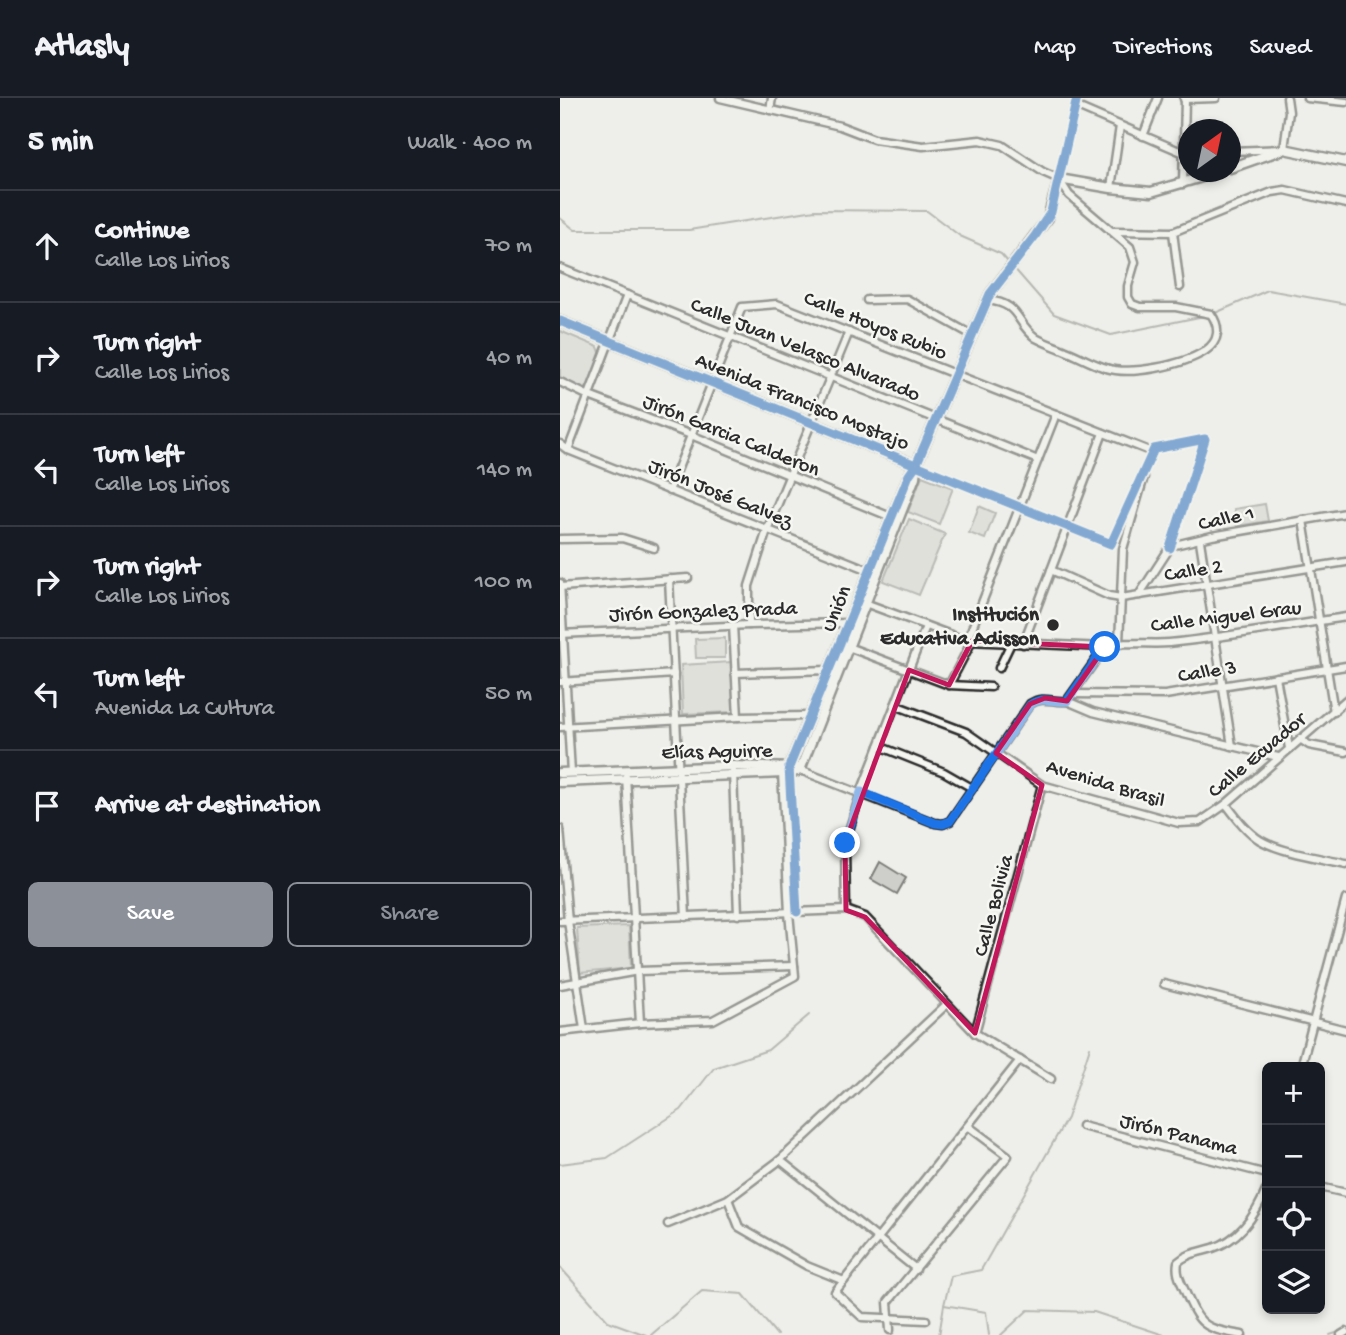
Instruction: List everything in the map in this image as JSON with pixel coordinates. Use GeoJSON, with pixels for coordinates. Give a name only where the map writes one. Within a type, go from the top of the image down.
{"type":"FeatureCollection","features":[{"type":"Feature","properties":{"kind":"street"},"geometry":{"type":"LineString","coordinates":[[720,98],[839,126],[874,139],[923,146],[980,140],[1002,145],[1043,172],[1059,178],[1111,188],[1151,192],[1189,182]]}},
{"type":"Feature","properties":{"kind":"street"},"geometry":{"type":"LineString","coordinates":[[770,110],[772,98]]}},
{"type":"Feature","properties":{"kind":"street"},"geometry":{"type":"LineString","coordinates":[[916,465],[988,300],[1051,212],[1077,98]]}},
{"type":"Feature","properties":{"kind":"street"},"geometry":{"type":"LineString","coordinates":[[1143,136],[1158,98]]}},
{"type":"Feature","properties":{"kind":"street"},"geometry":{"type":"LineString","coordinates":[[1185,119],[1184,99],[1216,98]]}},
{"type":"Feature","properties":{"kind":"street"},"geometry":{"type":"LineString","coordinates":[[1284,149],[1289,112],[1287,98]]}},
{"type":"Feature","properties":{"kind":"street"},"geometry":{"type":"LineString","coordinates":[[1307,98],[1346,102]]}},
{"type":"Feature","properties":{"kind":"street"},"geometry":{"type":"LineString","coordinates":[[1075,106],[1178,150]]}},
{"type":"Feature","properties":{"kind":"street"},"geometry":{"type":"LineString","coordinates":[[1111,188],[1120,126]]}},
{"type":"Feature","properties":{"kind":"street"},"geometry":{"type":"LineString","coordinates":[[1241,163],[1284,149]]}},
{"type":"Feature","properties":{"kind":"street"},"geometry":{"type":"LineString","coordinates":[[1241,151],[1284,149],[1346,162]]}},
{"type":"Feature","properties":{"kind":"street"},"geometry":{"type":"LineString","coordinates":[[988,300],[1002,302],[1011,307],[1036,337],[1107,369],[1126,372],[1186,360],[1209,348],[1217,337],[1218,325],[1211,314],[1176,307],[1140,307],[1132,304],[1128,297],[1128,286],[1135,262],[1133,254],[1125,241],[1069,195],[1059,178]]}},
{"type":"Feature","properties":{"kind":"street"},"geometry":{"type":"LineString","coordinates":[[1113,231],[1173,232],[1272,192],[1285,190],[1346,204]]}},
{"type":"Feature","properties":{"kind":"street"},"geometry":{"type":"LineString","coordinates":[[1173,232],[1180,287]]}},
{"type":"Feature","properties":{"kind":"street","name":"Calle Juan Velasco Alvarado"},"geometry":{"type":"LineString","coordinates":[[560,268],[1038,460]]}},
{"type":"Feature","properties":{"kind":"street"},"geometry":{"type":"LineString","coordinates":[[568,450],[627,295]]}},
{"type":"Feature","properties":{"kind":"street"},"geometry":{"type":"LineString","coordinates":[[867,300],[907,299],[972,335]]}},
{"type":"Feature","properties":{"kind":"street","name":"Calle Hoyos Rubio"},"geometry":{"type":"LineString","coordinates":[[729,336],[742,307],[777,304],[1152,452]]}},
{"type":"Feature","properties":{"kind":"street","name":"Avenida Francisco Mostajo"},"geometry":{"type":"LineString","coordinates":[[560,321],[1111,544],[1152,452]]}},
{"type":"Feature","properties":{"kind":"street"},"geometry":{"type":"LineString","coordinates":[[749,625],[749,586],[767,530],[849,332]]}},
{"type":"Feature","properties":{"kind":"street"},"geometry":{"type":"LineString","coordinates":[[669,491],[729,336]]}},
{"type":"Feature","properties":{"kind":"street","name":"Jirón Garcia Calderon"},"geometry":{"type":"LineString","coordinates":[[560,382],[891,517]]}},
{"type":"Feature","properties":{"kind":"street"},"geometry":{"type":"LineString","coordinates":[[949,685],[969,641],[1056,414]]}},
{"type":"Feature","properties":{"kind":"street"},"geometry":{"type":"LineString","coordinates":[[1023,644],[1103,433]]}},
{"type":"Feature","properties":{"kind":"street"},"geometry":{"type":"LineString","coordinates":[[1119,643],[1123,549],[1152,452],[1160,447],[1205,439],[1170,548],[1139,595]]}},
{"type":"Feature","properties":{"kind":"street","name":"Jirón José Galvez"},"geometry":{"type":"LineString","coordinates":[[560,444],[568,450],[869,570]]}},
{"type":"Feature","properties":{"kind":"street","name":"Unión"},"geometry":{"type":"LineString","coordinates":[[786,770],[891,517],[916,465]]}},
{"type":"Feature","properties":{"kind":"street","name":"Unión"},"geometry":{"type":"LineString","coordinates":[[800,770],[915,477],[916,465]]}},
{"type":"Feature","properties":{"kind":"street","name":"Calle 1"},"geometry":{"type":"LineString","coordinates":[[1170,548],[1212,536],[1346,513]]}},
{"type":"Feature","properties":{"kind":"street"},"geometry":{"type":"LineString","coordinates":[[1303,520],[1334,712]]}},
{"type":"Feature","properties":{"kind":"street"},"geometry":{"type":"LineString","coordinates":[[1176,527],[1177,534],[1188,543]]}},
{"type":"Feature","properties":{"kind":"street"},"geometry":{"type":"LineString","coordinates":[[560,539],[622,538],[654,548]]}},
{"type":"Feature","properties":{"kind":"street"},"geometry":{"type":"LineString","coordinates":[[1200,541],[1232,746]]}},
{"type":"Feature","properties":{"kind":"street","name":"Calle 2"},"geometry":{"type":"LineString","coordinates":[[1051,570],[1109,596],[1121,598],[1346,562]]}},
{"type":"Feature","properties":{"kind":"street"},"geometry":{"type":"LineString","coordinates":[[571,773],[563,681],[560,586],[688,578]]}},
{"type":"Feature","properties":{"kind":"street"},"geometry":{"type":"LineString","coordinates":[[669,579],[686,917]]}},
{"type":"Feature","properties":{"kind":"street","name":"Calle Miguel Grau"},"geometry":{"type":"LineString","coordinates":[[865,603],[969,641],[1105,647],[1119,643],[1166,643],[1346,617]]}},
{"type":"Feature","properties":{"kind":"street","name":"Jirón Gonzalez Prada"},"geometry":{"type":"LineString","coordinates":[[561,634],[733,625],[848,623]]}},
{"type":"Feature","properties":{"kind":"street"},"geometry":{"type":"LineString","coordinates":[[733,625],[738,717]]}},
{"type":"Feature","properties":{"kind":"street"},"geometry":{"type":"LineString","coordinates":[[846,910],[845,843],[861,792],[926,626]]}},
{"type":"Feature","properties":{"kind":"street"},"geometry":{"type":"LineString","coordinates":[[999,668],[1012,643]]}},
{"type":"Feature","properties":{"kind":"street"},"geometry":{"type":"LineString","coordinates":[[848,647],[949,685],[991,687]]}},
{"type":"Feature","properties":{"kind":"street"},"geometry":{"type":"LineString","coordinates":[[1067,701],[1105,647]]}},
{"type":"Feature","properties":{"kind":"street","name":"Calle 3"},"geometry":{"type":"LineString","coordinates":[[1073,694],[1165,695],[1346,666]]}},
{"type":"Feature","properties":{"kind":"street"},"geometry":{"type":"LineString","coordinates":[[735,673],[828,670]]}},
{"type":"Feature","properties":{"kind":"street"},"geometry":{"type":"LineString","coordinates":[[563,681],[674,674]]}},
{"type":"Feature","properties":{"kind":"street"},"geometry":{"type":"LineString","coordinates":[[1276,677],[1289,748]]}},
{"type":"Feature","properties":{"kind":"street"},"geometry":{"type":"LineString","coordinates":[[800,770],[943,824],[950,821],[1030,705],[1037,699],[1045,698],[1067,701],[1093,712],[1278,757]]}},
{"type":"Feature","properties":{"kind":"street","name":"Calle Ecuador"},"geometry":{"type":"LineString","coordinates":[[1200,822],[1226,804],[1346,700]]}},
{"type":"Feature","properties":{"kind":"street","name":"Avenida Brasil"},"geometry":{"type":"LineString","coordinates":[[895,705],[966,732],[1042,785],[1179,823],[1200,822]]}},
{"type":"Feature","properties":{"kind":"street"},"geometry":{"type":"LineString","coordinates":[[560,727],[738,717],[810,716]]}},
{"type":"Feature","properties":{"kind":"street"},"geometry":{"type":"LineString","coordinates":[[1300,739],[1309,745],[1346,752]]}},
{"type":"Feature","properties":{"kind":"street"},"geometry":{"type":"LineString","coordinates":[[879,746],[944,772],[972,788]]}},
{"type":"Feature","properties":{"kind":"street"},"geometry":{"type":"LineString","coordinates":[[733,770],[738,915]]}},
{"type":"Feature","properties":{"kind":"street"},"geometry":{"type":"LineString","coordinates":[[560,1032],[640,1023],[713,1020],[795,976],[786,770]]}},
{"type":"Feature","properties":{"kind":"street","name":"Elías Aguirre"},"geometry":{"type":"LineString","coordinates":[[560,782],[679,772],[800,770]]}},
{"type":"Feature","properties":{"kind":"street","name":"Elías Aguirre"},"geometry":{"type":"LineString","coordinates":[[560,773],[626,775]]}},
{"type":"Feature","properties":{"kind":"street"},"geometry":{"type":"LineString","coordinates":[[626,775],[640,1023]]}},
{"type":"Feature","properties":{"kind":"street","name":"Calle Bolivia"},"geometry":{"type":"LineString","coordinates":[[975,1033],[1042,785]]}},
{"type":"Feature","properties":{"kind":"street"},"geometry":{"type":"LineString","coordinates":[[1226,804],[1246,829],[1260,840],[1273,846],[1346,864]]}},
{"type":"Feature","properties":{"kind":"street"},"geometry":{"type":"LineString","coordinates":[[560,829],[568,920],[584,1029]]}},
{"type":"Feature","properties":{"kind":"street"},"geometry":{"type":"LineString","coordinates":[[1302,1062],[1346,899]]}},
{"type":"Feature","properties":{"kind":"street"},"geometry":{"type":"LineString","coordinates":[[560,920],[846,910],[865,917],[975,1033],[1051,1079]]}},
{"type":"Feature","properties":{"kind":"street"},"geometry":{"type":"LineString","coordinates":[[560,985],[638,971],[794,966]]}},
{"type":"Feature","properties":{"kind":"street"},"geometry":{"type":"LineString","coordinates":[[1164,984],[1346,1030]]}},
{"type":"Feature","properties":{"kind":"street"},"geometry":{"type":"LineString","coordinates":[[668,1224],[728,1199],[780,1160],[947,1004]]}},
{"type":"Feature","properties":{"kind":"street"},"geometry":{"type":"LineString","coordinates":[[926,1320],[862,1317],[835,1292],[1020,1060]]}},
{"type":"Feature","properties":{"kind":"street"},"geometry":{"type":"LineString","coordinates":[[890,1331],[888,1302],[1007,1156],[968,1126]]}},
{"type":"Feature","properties":{"kind":"street","name":"Jirón Panama"},"geometry":{"type":"LineString","coordinates":[[1082,1126],[1262,1173]]}},
{"type":"Feature","properties":{"kind":"street"},"geometry":{"type":"LineString","coordinates":[[780,1160],[916,1269]]}},
{"type":"Feature","properties":{"kind":"street"},"geometry":{"type":"LineString","coordinates":[[1324,1188],[1346,1193]]}},
{"type":"Feature","properties":{"kind":"street"},"geometry":{"type":"LineString","coordinates":[[728,1199],[739,1227],[807,1266],[844,1281]]}},
{"type":"Feature","properties":{"kind":"street"},"geometry":{"type":"LineString","coordinates":[[1242,1335],[1217,1331],[1196,1317],[1176,1271],[1178,1262],[1185,1256],[1224,1243],[1253,1219],[1262,1199]]}},
{"type":"Feature","properties":{"kind":"street"},"geometry":{"type":"LineString","coordinates":[[1341,1335],[1346,1332]]}},
{"type":"Feature","properties":{"kind":"highlighted area"},"geometry":{"type":"Polygon","coordinates":[[[972,641],[1105,647],[1067,701],[1045,698],[1030,704],[996,753],[1042,785],[975,1033],[865,917],[846,910],[845,843],[909,670],[949,685],[972,641]]]}},
{"type":"Feature","properties":{"kind":"shaded area"},"geometry":{"type":"Polygon","coordinates":[[[560,331],[598,347],[601,355],[587,387],[583,390],[560,380],[560,331]]]}},
{"type":"Feature","properties":{"kind":"shaded area"},"geometry":{"type":"Polygon","coordinates":[[[922,476],[953,488],[939,524],[908,512],[922,476]]]}},
{"type":"Feature","properties":{"kind":"shaded area"},"geometry":{"type":"Polygon","coordinates":[[[1265,504],[1268,521],[1237,526],[1234,509],[1265,504]]]}},
{"type":"Feature","properties":{"kind":"shaded area"},"geometry":{"type":"Polygon","coordinates":[[[979,506],[995,513],[985,539],[969,533],[979,506]]]}},
{"type":"Feature","properties":{"kind":"shaded area"},"geometry":{"type":"Polygon","coordinates":[[[909,519],[945,534],[919,595],[883,581],[909,519]]]}},
{"type":"Feature","properties":{"kind":"shaded area"},"geometry":{"type":"Polygon","coordinates":[[[725,638],[725,658],[696,658],[695,639],[725,638]]]}},
{"type":"Feature","properties":{"kind":"shaded area"},"geometry":{"type":"Polygon","coordinates":[[[731,662],[734,712],[683,714],[681,665],[731,662]]]}},
{"type":"Feature","properties":{"kind":"shaded area"},"geometry":{"type":"Polygon","coordinates":[[[880,862],[906,878],[897,894],[871,879],[880,862]]]}},
{"type":"Feature","properties":{"kind":"shaded area"},"geometry":{"type":"Polygon","coordinates":[[[629,926],[631,968],[580,973],[577,928],[629,926]]]}},
{"type":"Feature","properties":{"kind":"waterway"},"geometry":{"type":"LineString","coordinates":[[560,218],[575,230],[689,230],[815,210],[927,211],[960,236],[1001,254],[1009,263]]}},
{"type":"Feature","properties":{"kind":"waterway"},"geometry":{"type":"LineString","coordinates":[[1013,267],[1054,314],[1111,335],[1204,316]]}},
{"type":"Feature","properties":{"kind":"waterway"},"geometry":{"type":"LineString","coordinates":[[1213,314],[1268,290],[1346,304]]}},
{"type":"Feature","properties":{"kind":"waterway"},"geometry":{"type":"LineString","coordinates":[[560,1164],[607,1158],[681,1110],[714,1068],[768,1050],[809,1015]]}},
{"type":"Feature","properties":{"kind":"waterway"},"geometry":{"type":"LineString","coordinates":[[944,1305],[951,1276],[981,1270],[1067,1118],[1090,1047]]}},
{"type":"Feature","properties":{"kind":"waterway"},"geometry":{"type":"LineString","coordinates":[[560,1267],[608,1321],[646,1335]]}},
{"type":"Feature","properties":{"kind":"waterway"},"geometry":{"type":"LineString","coordinates":[[651,1335],[702,1291],[743,1294],[777,1335]]}},
{"type":"Feature","properties":{"kind":"waterway"},"geometry":{"type":"LineString","coordinates":[[939,1335],[944,1305],[986,1312],[989,1335]]}},
{"type":"Feature","properties":{"kind":"waterway"},"geometry":{"type":"LineString","coordinates":[[1001,1335],[1028,1310],[1094,1312],[1164,1335]]}},
{"type":"Feature","properties":{"kind":"waterway"},"geometry":{"type":"LineString","coordinates":[[1330,1335],[1345,1330]]}},
{"type":"Feature","properties":{"kind":"cycle path"},"geometry":{"type":"LineString","coordinates":[[797,912],[789,767],[909,475],[916,465],[990,294],[1051,212],[1077,98]]}},
{"type":"Feature","properties":{"kind":"cycle path"},"geometry":{"type":"LineString","coordinates":[[560,321],[1111,544],[1154,449],[1205,439],[1170,548]]}},
{"type":"Feature","properties":{"kind":"place","name":"Institución Educativa Adisson"},"geometry":{"type":"Point","coordinates":[1053,625]}},
{"type":"Feature","properties":{"kind":"route"},"geometry":{"type":"LineString","coordinates":[[845,843],[861,792],[935,823],[950,821],[1030,705],[1037,699],[1045,698],[1067,701],[1105,647]]}}]}
